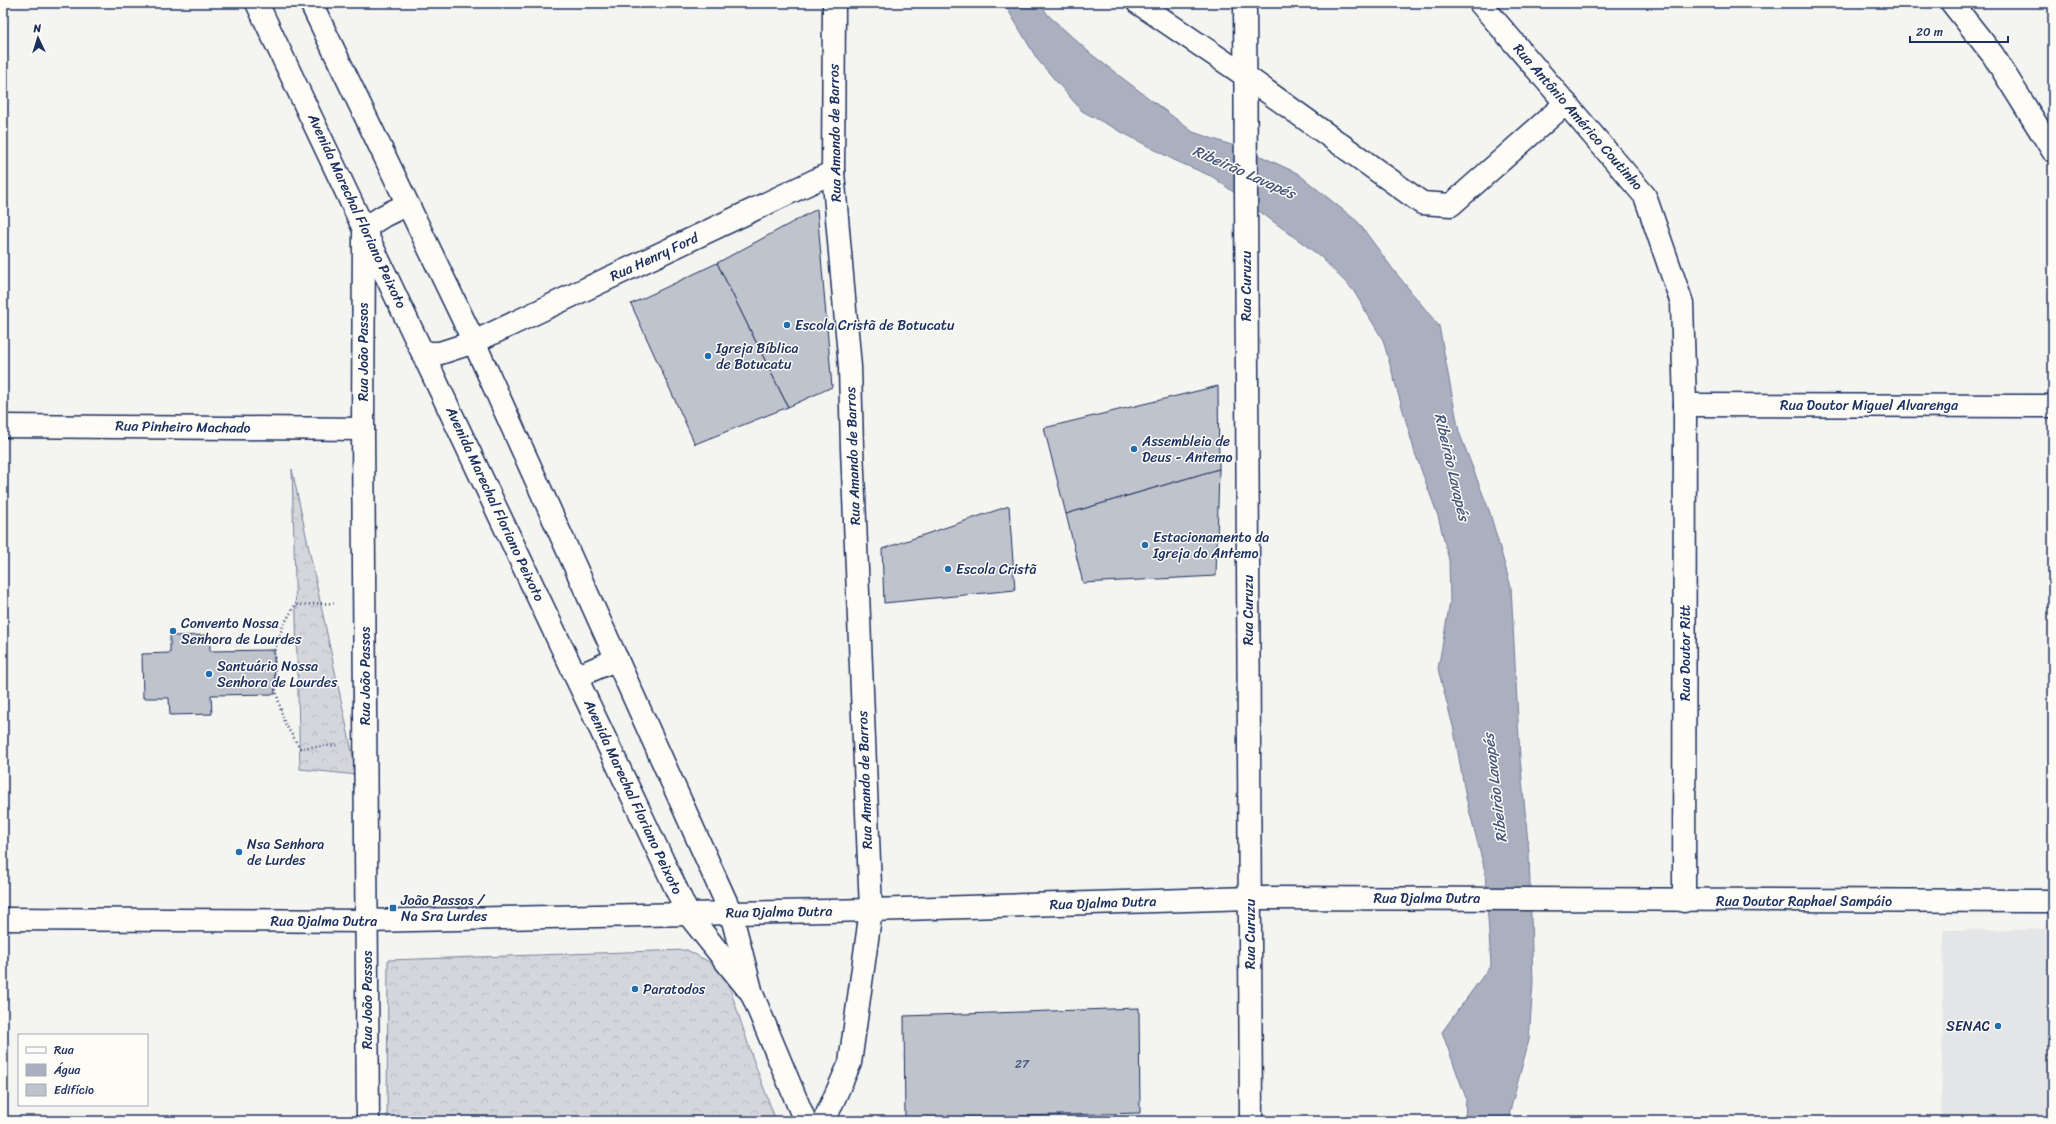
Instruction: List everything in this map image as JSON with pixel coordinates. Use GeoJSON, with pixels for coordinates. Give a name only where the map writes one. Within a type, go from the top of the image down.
{"type":"FeatureCollection","features":[{"type":"Feature","properties":{"kind":"street","name":"Avenida Marechal Floriano Peixoto"},"geometry":{"type":"LineString","coordinates":[[257,3],[424,353],[688,914],[752,994]]}},
{"type":"Feature","properties":{"kind":"street","name":"Avenida Marechal Floriano Peixoto"},"geometry":{"type":"LineString","coordinates":[[311,3],[474,342],[731,913],[752,994],[805,1121]]}},
{"type":"Feature","properties":{"kind":"street","name":"Rua Amando de Barros"},"geometry":{"type":"LineString","coordinates":[[824,1121],[850,1063],[871,910],[850,367],[833,172],[834,3]]}},
{"type":"Feature","properties":{"kind":"street"},"geometry":{"type":"LineString","coordinates":[[1138,3],[1247,77],[1422,203],[1451,205],[1566,103]]}},
{"type":"Feature","properties":{"kind":"street","name":"Rua Curuzu"},"geometry":{"type":"LineString","coordinates":[[1245,3],[1247,77],[1246,302],[1251,1121]]}},
{"type":"Feature","properties":{"kind":"street","name":"Rua Antônio Américo Coutinho"},"geometry":{"type":"LineString","coordinates":[[1480,3],[1645,196],[1682,303],[1685,405]]}},
{"type":"Feature","properties":{"kind":"street"},"geometry":{"type":"LineString","coordinates":[[1952,3],[1993,56],[2053,151]]}},
{"type":"Feature","properties":{"kind":"street","name":"Rua Henry Ford"},"geometry":{"type":"LineString","coordinates":[[424,353],[440,353],[474,342],[833,172]]}},
{"type":"Feature","properties":{"kind":"street"},"geometry":{"type":"LineString","coordinates":[[364,230],[374,221],[390,211],[408,205]]}},
{"type":"Feature","properties":{"kind":"street","name":"Rua João Passos"},"geometry":{"type":"LineString","coordinates":[[364,230],[363,430],[368,1121]]}},
{"type":"Feature","properties":{"kind":"street","name":"Rua Doutor Miguel Alvarenga"},"geometry":{"type":"LineString","coordinates":[[1685,405],[2053,406]]}},
{"type":"Feature","properties":{"kind":"street","name":"Rua Doutor Ritt"},"geometry":{"type":"LineString","coordinates":[[1684,901],[1685,405]]}},
{"type":"Feature","properties":{"kind":"street","name":"Rua Pinheiro Machado"},"geometry":{"type":"LineString","coordinates":[[3,426],[363,430]]}},
{"type":"Feature","properties":{"kind":"street"},"geometry":{"type":"LineString","coordinates":[[576,677],[617,659]]}},
{"type":"Feature","properties":{"kind":"street","name":"Rua Djalma Dutra"},"geometry":{"type":"LineString","coordinates":[[3,919],[366,921],[871,910],[1250,898],[1556,899]]}},
{"type":"Feature","properties":{"kind":"street","name":"Rua Doutor Raphael Sampáio"},"geometry":{"type":"LineString","coordinates":[[1556,899],[1684,901],[2053,901]]}},
{"type":"Feature","properties":{"kind":"path"},"geometry":{"type":"LineString","coordinates":[[335,610],[334,602],[295,605],[283,626],[274,652],[276,691],[282,716],[300,748],[340,745]]}},
{"type":"Feature","properties":{"kind":"shaded area","name":"SENAC"},"geometry":{"type":"Polygon","coordinates":[[[2053,929],[2053,1121],[1941,1121],[1944,930],[2053,929]]]}},
{"type":"Feature","properties":{"kind":"green space"},"geometry":{"type":"Polygon","coordinates":[[[292,469],[357,775],[300,769],[292,469]]]}},
{"type":"Feature","properties":{"kind":"green space"},"geometry":{"type":"Polygon","coordinates":[[[687,950],[724,970],[753,1059],[776,1121],[387,1121],[388,960],[687,950]]]}},
{"type":"Feature","properties":{"kind":"water","name":"Ribeirão Lavapés"},"geometry":{"type":"Polygon","coordinates":[[[1004,3],[1040,3],[1048,15],[1091,54],[1193,132],[1252,152],[1297,173],[1358,222],[1395,272],[1439,326],[1459,432],[1490,513],[1511,587],[1520,758],[1529,853],[1533,982],[1529,1040],[1510,1111],[1509,1121],[1465,1121],[1466,1098],[1442,1032],[1491,965],[1485,871],[1466,798],[1454,730],[1438,669],[1450,602],[1449,560],[1438,516],[1415,453],[1383,340],[1353,290],[1320,256],[1213,177],[1174,160],[1082,111],[1037,59],[1004,3]]]}},
{"type":"Feature","properties":{"kind":"building","name":"Escola Cristã de Botucatu"},"geometry":{"type":"Polygon","coordinates":[[[817,209],[832,387],[788,407],[717,263],[817,209]]]}},
{"type":"Feature","properties":{"kind":"building","name":"Igreja Bíblica de Botucatu"},"geometry":{"type":"Polygon","coordinates":[[[717,263],[788,407],[695,444],[631,304],[717,263]]]}},
{"type":"Feature","properties":{"kind":"building","name":"Assembleia de Deus - Antemo"},"geometry":{"type":"Polygon","coordinates":[[[1218,386],[1219,469],[1066,514],[1044,428],[1218,386]]]}},
{"type":"Feature","properties":{"kind":"building","name":"Estacionamento da Igreja do Antemo"},"geometry":{"type":"Polygon","coordinates":[[[1219,469],[1216,576],[1083,583],[1066,514],[1219,469]]]}},
{"type":"Feature","properties":{"kind":"building","name":"Escola Cristã"},"geometry":{"type":"Polygon","coordinates":[[[1009,506],[1015,590],[884,603],[882,549],[1009,506]]]}},
{"type":"Feature","properties":{"kind":"building","name":"Santuário Nossa Senhora de Lourdes"},"geometry":{"type":"Polygon","coordinates":[[[210,635],[210,651],[274,650],[275,694],[211,695],[212,714],[170,715],[169,698],[143,698],[142,654],[170,653],[170,636],[210,635]]]}},
{"type":"Feature","properties":{"kind":"building"},"geometry":{"type":"Polygon","coordinates":[[[1139,1008],[1140,1113],[905,1119],[904,1016],[1139,1008]]]}},
{"type":"Feature","properties":{"kind":"place","name":"Escola Cristã de Botucatu"},"geometry":{"type":"Point","coordinates":[787,325]}},
{"type":"Feature","properties":{"kind":"place","name":"Igreja Bíblica de Botucatu"},"geometry":{"type":"Point","coordinates":[708,356]}},
{"type":"Feature","properties":{"kind":"place","name":"Assembleia de Deus - Antemo"},"geometry":{"type":"Point","coordinates":[1134,449]}},
{"type":"Feature","properties":{"kind":"place","name":"Estacionamento da Igreja do Antemo"},"geometry":{"type":"Point","coordinates":[1145,545]}},
{"type":"Feature","properties":{"kind":"place","name":"Escola Cristã"},"geometry":{"type":"Point","coordinates":[948,569]}},
{"type":"Feature","properties":{"kind":"place","name":"Convento Nossa Senhora de Lourdes"},"geometry":{"type":"Point","coordinates":[173,631]}},
{"type":"Feature","properties":{"kind":"place","name":"Santuário Nossa Senhora de Lourdes"},"geometry":{"type":"Point","coordinates":[209,674]}},
{"type":"Feature","properties":{"kind":"place","name":"Nsa Senhora de Lurdes"},"geometry":{"type":"Point","coordinates":[239,852]}},
{"type":"Feature","properties":{"kind":"place","name":"João Passos / Na Sra Lurdes"},"geometry":{"type":"Point","coordinates":[393,908]}},
{"type":"Feature","properties":{"kind":"place","name":"Paratodos"},"geometry":{"type":"Point","coordinates":[635,989]}},
{"type":"Feature","properties":{"kind":"place","name":"SENAC"},"geometry":{"type":"Point","coordinates":[1998,1026]}}]}
